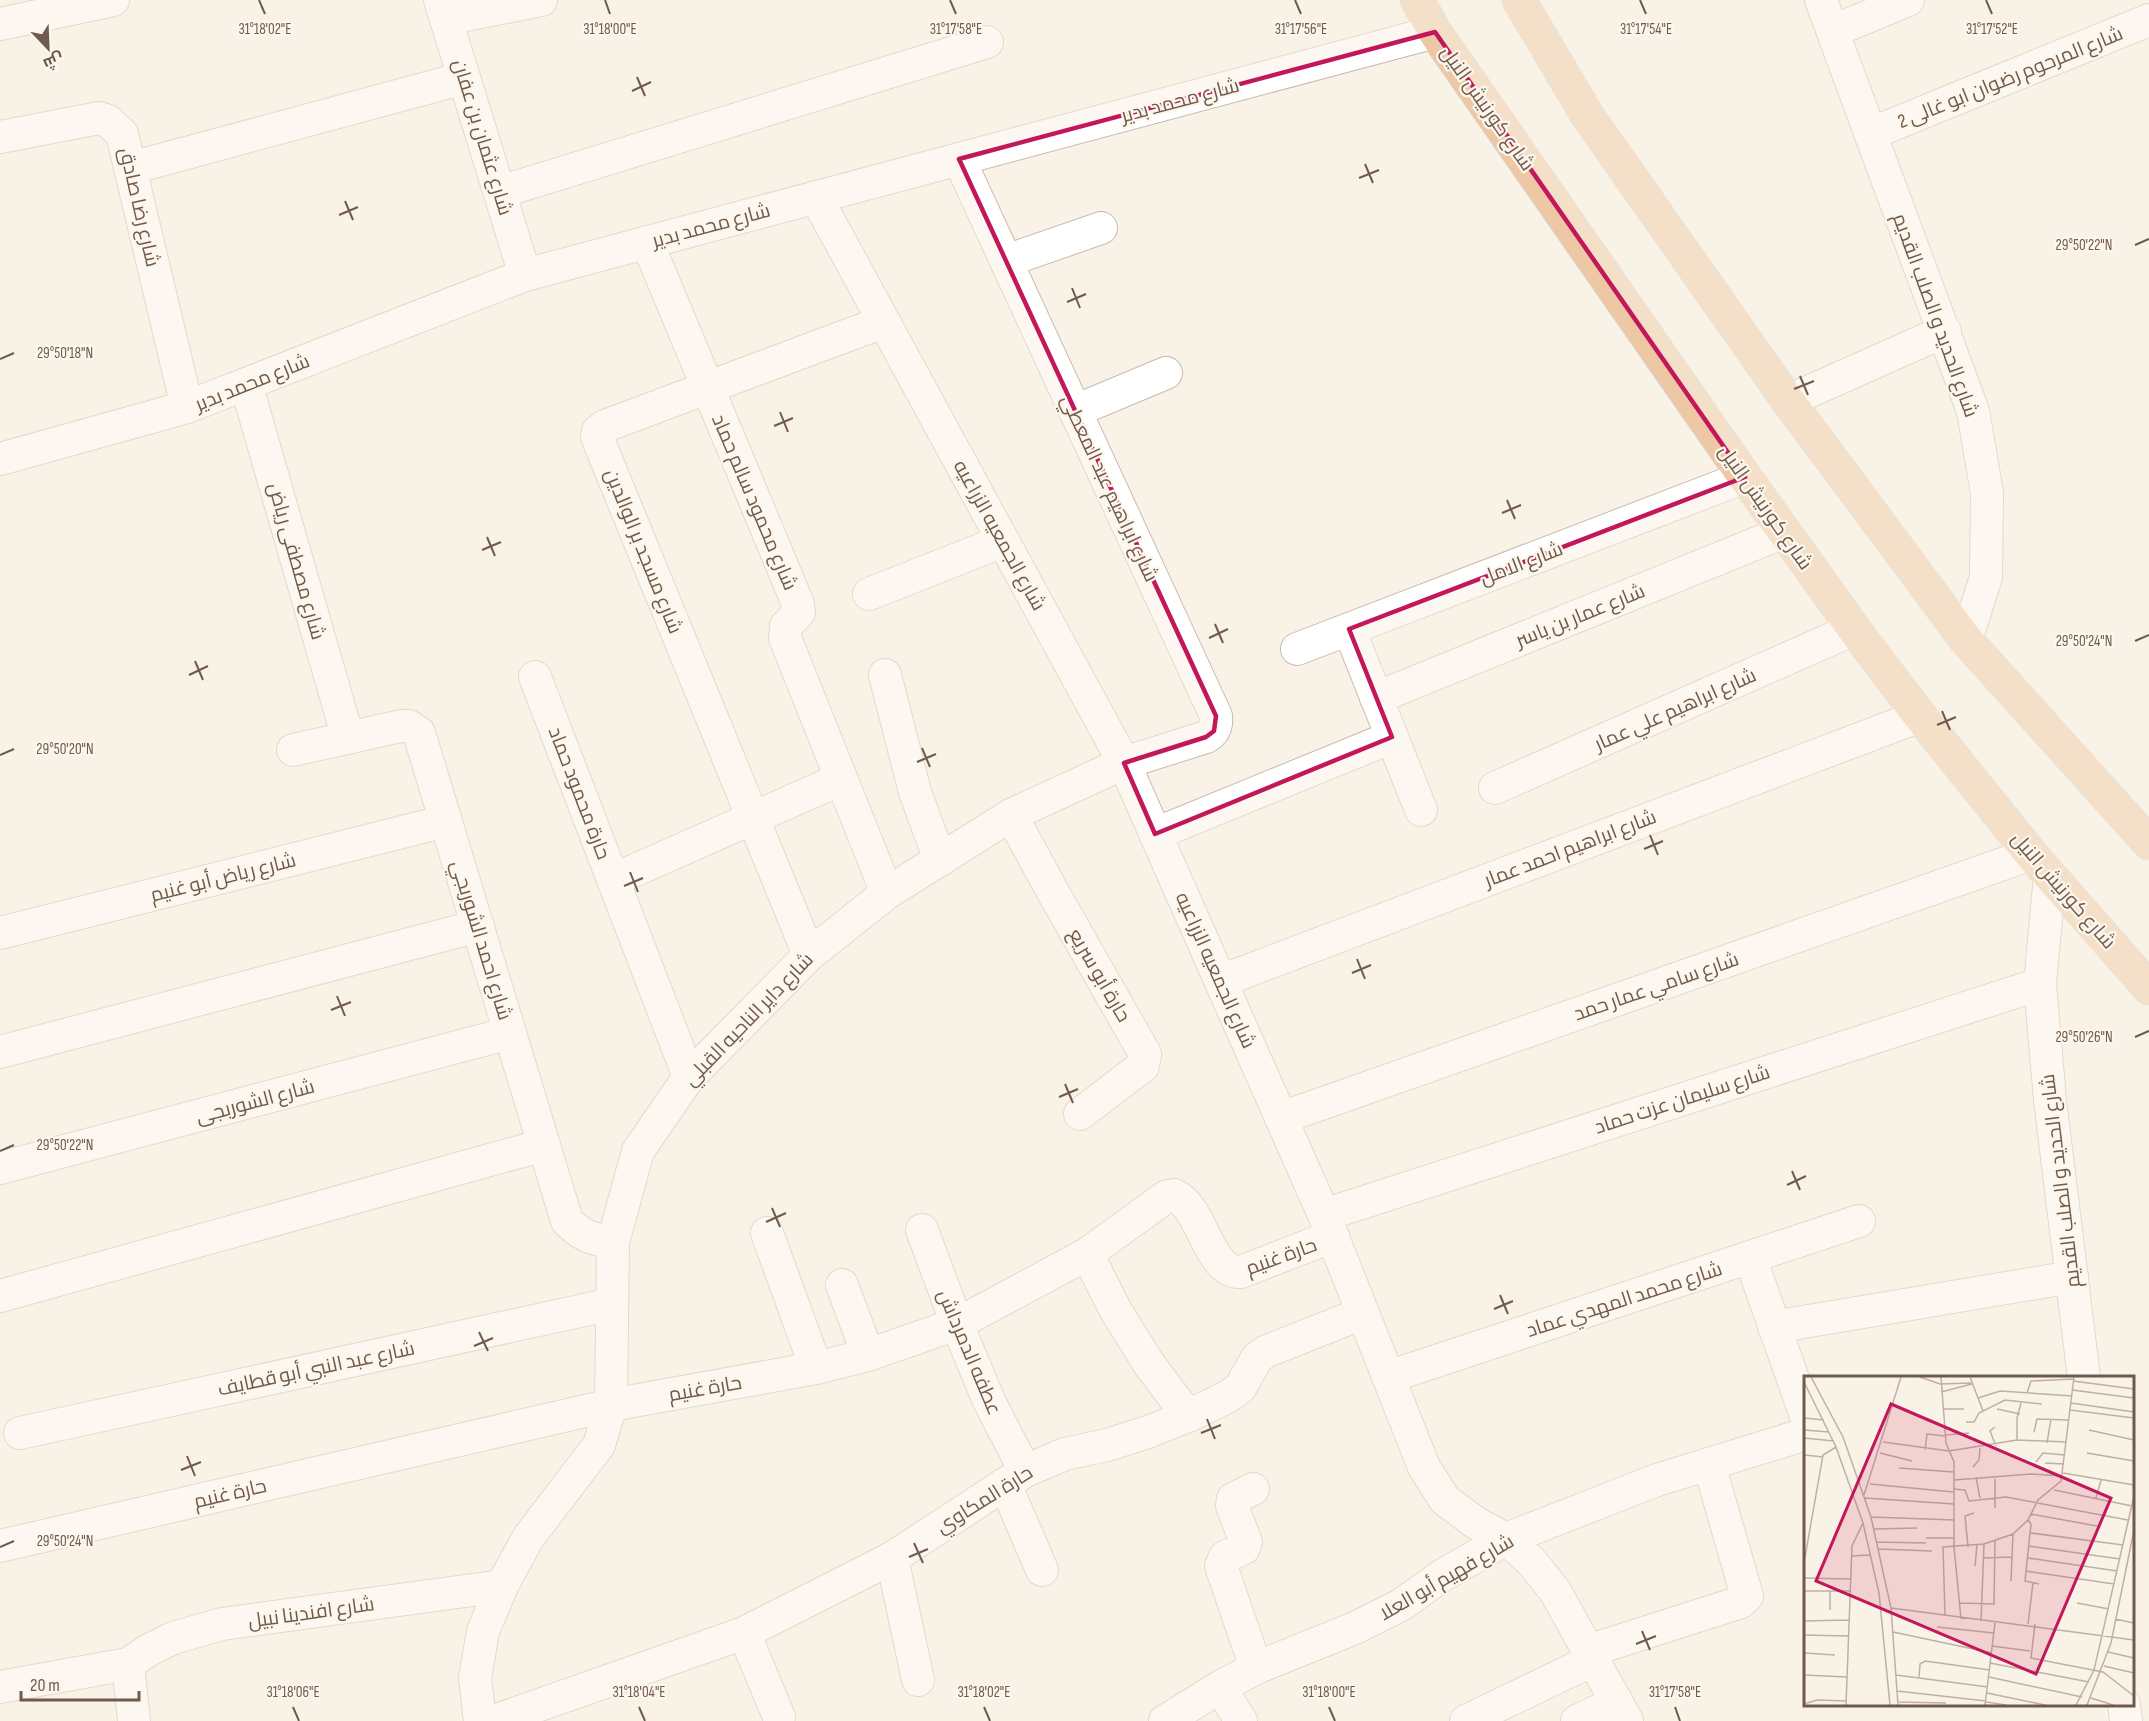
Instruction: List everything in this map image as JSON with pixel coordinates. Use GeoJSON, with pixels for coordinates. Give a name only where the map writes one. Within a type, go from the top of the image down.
{"type":"FeatureCollection","features":[{"type":"Feature","properties":{"kind":"highway","name":"شارع كورنيش النيل"},"geometry":{"type":"LineString","coordinates":[[1417,0],[1435,32],[1745,477],[1854,629],[1920,716],[2040,865],[2149,988]]}},
{"type":"Feature","properties":{"kind":"highway"},"geometry":{"type":"LineString","coordinates":[[1519,0],[1587,115],[1788,401],[1966,640],[2149,843]]}},
{"type":"Feature","properties":{"kind":"street"},"geometry":{"type":"LineString","coordinates":[[0,24],[113,0]]}},
{"type":"Feature","properties":{"kind":"street"},"geometry":{"type":"LineString","coordinates":[[443,9],[541,0]]}},
{"type":"Feature","properties":{"kind":"street","name":"شارع الحديد و الصلب القديم"},"geometry":{"type":"LineString","coordinates":[[1821,0],[1973,411],[1987,493],[1986,577],[1966,640]]}},
{"type":"Feature","properties":{"kind":"street"},"geometry":{"type":"LineString","coordinates":[[1833,31],[1908,0]]}},
{"type":"Feature","properties":{"kind":"street","name":"شارع عثمان بن عفان"},"geometry":{"type":"LineString","coordinates":[[443,9],[525,275]]}},
{"type":"Feature","properties":{"kind":"street","name":"شارع المرحوم رضوان ابو غالى 2"},"geometry":{"type":"LineString","coordinates":[[1870,134],[2149,20]]}},
{"type":"Feature","properties":{"kind":"street","name":"شارع محمد بدير"},"geometry":{"type":"LineString","coordinates":[[0,459],[187,407],[525,275],[1435,32]]}},
{"type":"Feature","properties":{"kind":"street"},"geometry":{"type":"LineString","coordinates":[[500,192],[987,42]]}},
{"type":"Feature","properties":{"kind":"street"},"geometry":{"type":"LineString","coordinates":[[131,168],[464,78]]}},
{"type":"Feature","properties":{"kind":"street","name":"شارع رضا صادق"},"geometry":{"type":"LineString","coordinates":[[0,137],[99,118],[108,121],[122,134],[187,407]]}},
{"type":"Feature","properties":{"kind":"street","name":"شارع ابراهيم عبد المعطي"},"geometry":{"type":"LineString","coordinates":[[959,159],[1216,721],[1214,731],[1206,737],[1124,763]]}},
{"type":"Feature","properties":{"kind":"street","name":"شارع الجمعيه الزراعيه"},"geometry":{"type":"LineString","coordinates":[[816,197],[1124,763],[1329,1226],[1424,1467],[1445,1500],[1476,1523],[1506,1539],[1532,1561],[1555,1591],[1622,1711]]}},
{"type":"Feature","properties":{"kind":"street"},"geometry":{"type":"LineString","coordinates":[[1006,261],[1101,228]]}},
{"type":"Feature","properties":{"kind":"street","name":"شارع محمود سالم حماد"},"geometry":{"type":"LineString","coordinates":[[647,242],[798,604],[798,612],[786,626],[785,638],[887,893]]}},
{"type":"Feature","properties":{"kind":"street","name":"شارع مسجد بر الوالدين"},"geometry":{"type":"LineString","coordinates":[[809,955],[597,437],[600,428],[883,321]]}},
{"type":"Feature","properties":{"kind":"street"},"geometry":{"type":"LineString","coordinates":[[1788,401],[1945,331]]}},
{"type":"Feature","properties":{"kind":"street"},"geometry":{"type":"LineString","coordinates":[[1075,411],[1166,373]]}},
{"type":"Feature","properties":{"kind":"street","name":"شارع مصطفى رياض"},"geometry":{"type":"LineString","coordinates":[[246,384],[348,738]]}},
{"type":"Feature","properties":{"kind":"street","name":"شارع الامل"},"geometry":{"type":"LineString","coordinates":[[1297,649],[1745,477]]}},
{"type":"Feature","properties":{"kind":"street","name":"شارع عمار بن ياسر"},"geometry":{"type":"LineString","coordinates":[[1376,698],[1784,532]]}},
{"type":"Feature","properties":{"kind":"street"},"geometry":{"type":"LineString","coordinates":[[869,594],[1004,542]]}},
{"type":"Feature","properties":{"kind":"street"},"geometry":{"type":"LineString","coordinates":[[1349,629],[1421,810]]}},
{"type":"Feature","properties":{"kind":"street","name":"شارع ابراهيم علي عمار"},"geometry":{"type":"LineString","coordinates":[[1495,788],[1854,629]]}},
{"type":"Feature","properties":{"kind":"street"},"geometry":{"type":"LineString","coordinates":[[885,675],[915,792],[940,860]]}},
{"type":"Feature","properties":{"kind":"street","name":"حارة محمود حماد"},"geometry":{"type":"LineString","coordinates":[[535,677],[689,1077]]}},
{"type":"Feature","properties":{"kind":"street","name":"شارع ابراهيم احمد عمار"},"geometry":{"type":"LineString","coordinates":[[1221,981],[1920,716]]}},
{"type":"Feature","properties":{"kind":"street","name":"شارع احمد الشوربجي"},"geometry":{"type":"LineString","coordinates":[[293,750],[401,726],[415,728],[419,733],[567,1221],[579,1233],[594,1240],[613,1242]]}},
{"type":"Feature","properties":{"kind":"street"},"geometry":{"type":"LineString","coordinates":[[1155,834],[1392,737]]}},
{"type":"Feature","properties":{"kind":"street","name":"شارع داير الناحيه القبلي"},"geometry":{"type":"LineString","coordinates":[[480,1721],[475,1678],[483,1630],[502,1586],[528,1538],[599,1445],[611,1405],[613,1242],[638,1151],[689,1077],[809,955],[887,893],[1011,815],[1124,763]]}},
{"type":"Feature","properties":{"kind":"street"},"geometry":{"type":"LineString","coordinates":[[613,880],[842,779]]}},
{"type":"Feature","properties":{"kind":"street","name":"حارة أبو سريع"},"geometry":{"type":"LineString","coordinates":[[1011,815],[1145,1054],[1143,1066],[1080,1114]]}},
{"type":"Feature","properties":{"kind":"street","name":"شارع رياض أبو غنيم"},"geometry":{"type":"LineString","coordinates":[[0,933],[446,821]]}},
{"type":"Feature","properties":{"kind":"street","name":"شارع الحديد و الصلب القديم"},"geometry":{"type":"LineString","coordinates":[[2040,865],[2040,984],[2050,1100],[2084,1376]]}},
{"type":"Feature","properties":{"kind":"street","name":"شارع سامي عمار حمد"},"geometry":{"type":"LineString","coordinates":[[1281,1118],[2040,865]]}},
{"type":"Feature","properties":{"kind":"street"},"geometry":{"type":"LineString","coordinates":[[0,1052],[478,926]]}},
{"type":"Feature","properties":{"kind":"street","name":"شارع سليمان عزت حماد"},"geometry":{"type":"LineString","coordinates":[[1329,1226],[2040,984]]}},
{"type":"Feature","properties":{"kind":"street","name":"شارع الشوربجى"},"geometry":{"type":"LineString","coordinates":[[0,1168],[510,1033]]}},
{"type":"Feature","properties":{"kind":"street"},"geometry":{"type":"LineString","coordinates":[[0,1296],[544,1145]]}},
{"type":"Feature","properties":{"kind":"street","name":"حارة غنيم"},"geometry":{"type":"LineString","coordinates":[[0,1546],[611,1405],[816,1368],[868,1355],[957,1324],[1087,1254],[1167,1196],[1174,1195],[1187,1203],[1220,1262],[1228,1271],[1241,1272],[1329,1226]]}},
{"type":"Feature","properties":{"kind":"street","name":"شارع محمد المهدي عماد"},"geometry":{"type":"LineString","coordinates":[[1389,1377],[1859,1221]]}},
{"type":"Feature","properties":{"kind":"street","name":"عطفه الدمرداش"},"geometry":{"type":"LineString","coordinates":[[922,1230],[989,1401],[1042,1570]]}},
{"type":"Feature","properties":{"kind":"street"},"geometry":{"type":"LineString","coordinates":[[767,1233],[816,1368]]}},
{"type":"Feature","properties":{"kind":"street"},"geometry":{"type":"LineString","coordinates":[[1087,1254],[1122,1320],[1149,1364],[1188,1416]]}},
{"type":"Feature","properties":{"kind":"street"},"geometry":{"type":"LineString","coordinates":[[1750,1257],[1804,1410]]}},
{"type":"Feature","properties":{"kind":"street"},"geometry":{"type":"LineString","coordinates":[[1774,1327],[2072,1277]]}},
{"type":"Feature","properties":{"kind":"street"},"geometry":{"type":"LineString","coordinates":[[842,1285],[868,1355]]}},
{"type":"Feature","properties":{"kind":"street","name":"شارع عبد النبي أبو قطايف"},"geometry":{"type":"LineString","coordinates":[[20,1433],[612,1304]]}},
{"type":"Feature","properties":{"kind":"street","name":"حارة المكاوي"},"geometry":{"type":"LineString","coordinates":[[494,1721],[744,1633],[892,1558],[1015,1478],[1065,1454],[1138,1436],[1188,1416],[1229,1396],[1240,1388],[1257,1358],[1266,1352],[1363,1313]]}},
{"type":"Feature","properties":{"kind":"street","name":"شارع فهيم أبو العلا"},"geometry":{"type":"LineString","coordinates":[[1165,1721],[1256,1668],[1355,1628],[1401,1605],[1443,1575],[1506,1539],[1657,1480],[1804,1435]]}},
{"type":"Feature","properties":{"kind":"street"},"geometry":{"type":"LineString","coordinates":[[1466,1721],[1591,1656],[1741,1602],[1748,1596],[1709,1464]]}},
{"type":"Feature","properties":{"kind":"street"},"geometry":{"type":"LineString","coordinates":[[1253,1489],[1233,1498],[1232,1506],[1246,1542],[1244,1548],[1225,1557],[1221,1566],[1256,1668]]}},
{"type":"Feature","properties":{"kind":"street"},"geometry":{"type":"LineString","coordinates":[[892,1558],[918,1680]]}},
{"type":"Feature","properties":{"kind":"street","name":"شارع افندينا نبيل"},"geometry":{"type":"LineString","coordinates":[[128,1664],[173,1638],[222,1624],[502,1586]]}},
{"type":"Feature","properties":{"kind":"street"},"geometry":{"type":"LineString","coordinates":[[744,1633],[779,1717]]}},
{"type":"Feature","properties":{"kind":"street"},"geometry":{"type":"LineString","coordinates":[[0,1688],[128,1664],[134,1721]]}},
{"type":"Feature","properties":{"kind":"street"},"geometry":{"type":"LineString","coordinates":[[1220,1687],[1241,1721]]}},
{"type":"Feature","properties":{"kind":"street"},"geometry":{"type":"LineString","coordinates":[[2124,1706],[2126,1721]]}},
{"type":"Feature","properties":{"kind":"street"},"geometry":{"type":"LineString","coordinates":[[1577,1721],[1622,1711]]}},
{"type":"Feature","properties":{"kind":"highlighted area"},"geometry":{"type":"Polygon","coordinates":[[[1435,32],[1745,477],[1349,629],[1392,737],[1155,834],[1124,763],[1206,737],[1214,731],[1216,716],[959,159],[1435,32]]]}}]}
